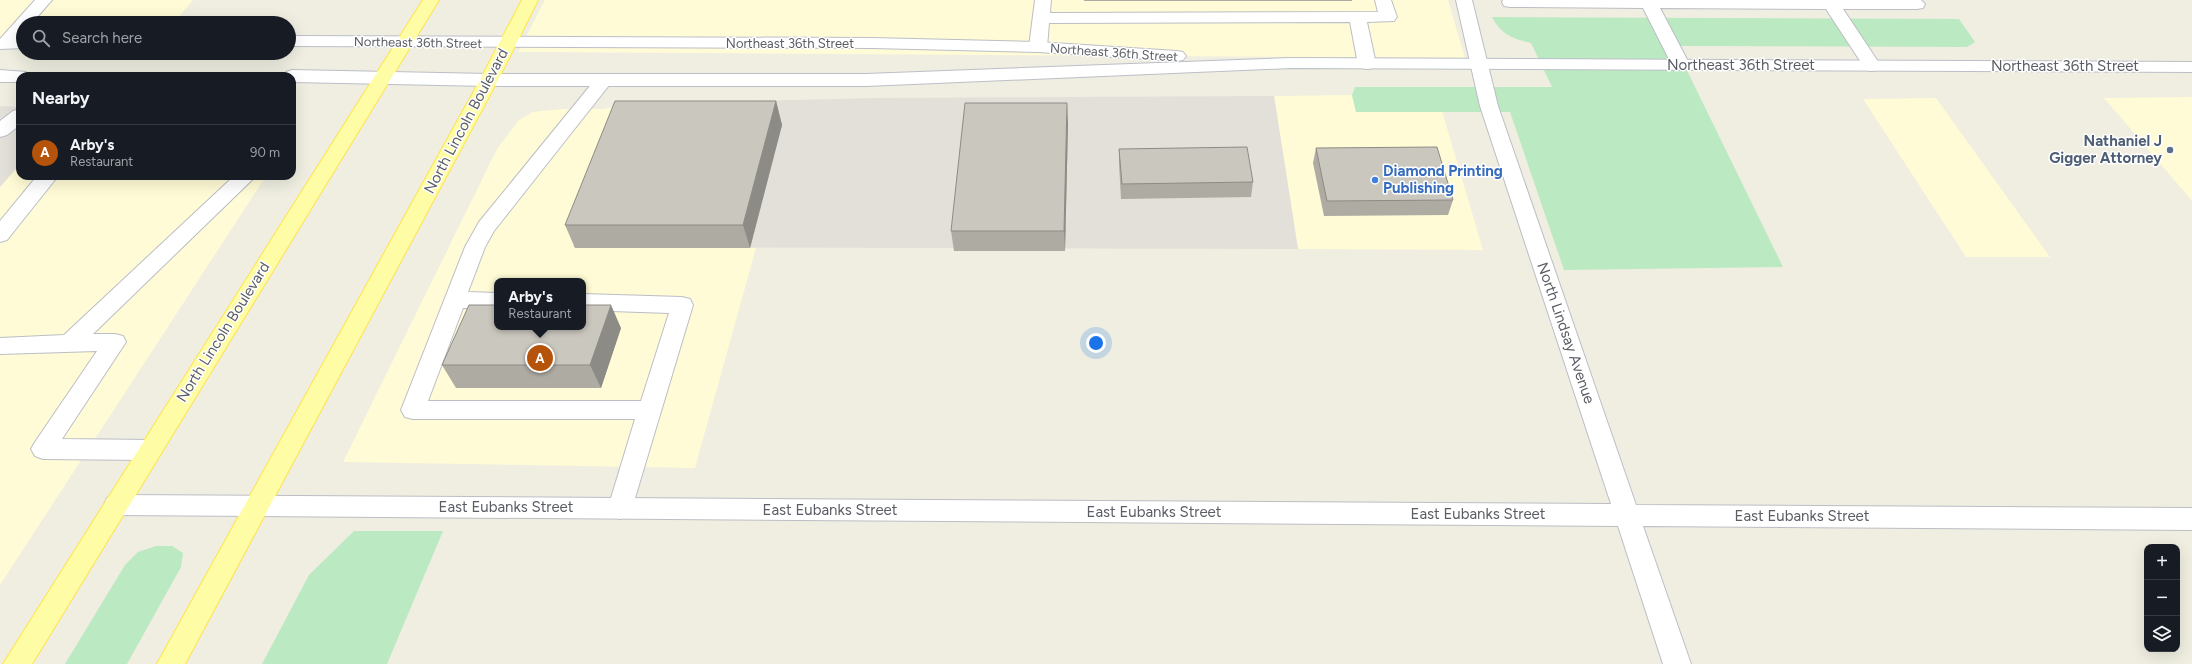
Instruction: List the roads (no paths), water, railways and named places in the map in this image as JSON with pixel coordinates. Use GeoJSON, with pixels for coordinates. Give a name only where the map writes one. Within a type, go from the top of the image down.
{"type":"FeatureCollection","features":[{"type":"Feature","properties":{"kind":"main road"},"geometry":{"type":"LineString","coordinates":[[29,16],[44,0]]}},
{"type":"Feature","properties":{"kind":"main road","name":"North Lincoln Boulevard"},"geometry":{"type":"LineString","coordinates":[[17,664],[431,0]]}},
{"type":"Feature","properties":{"kind":"main road","name":"North Lincoln Boulevard"},"geometry":{"type":"LineString","coordinates":[[171,664],[489,80],[530,0]]}},
{"type":"Feature","properties":{"kind":"main road"},"geometry":{"type":"LineString","coordinates":[[1038,47],[1043,0]]}},
{"type":"Feature","properties":{"kind":"main road"},"geometry":{"type":"LineString","coordinates":[[1042,18],[1388,17],[1383,0]]}},
{"type":"Feature","properties":{"kind":"main road","name":"North Lindsay Avenue"},"geometry":{"type":"LineString","coordinates":[[1464,0],[1489,106],[1677,664]]}},
{"type":"Feature","properties":{"kind":"main road"},"geometry":{"type":"LineString","coordinates":[[1510,2],[1917,4]]}},
{"type":"Feature","properties":{"kind":"main road"},"geometry":{"type":"LineString","coordinates":[[1649,3],[1681,65]]}},
{"type":"Feature","properties":{"kind":"main road"},"geometry":{"type":"LineString","coordinates":[[1831,4],[1872,66]]}},
{"type":"Feature","properties":{"kind":"main road"},"geometry":{"type":"LineString","coordinates":[[1074,18],[1114,8]]}},
{"type":"Feature","properties":{"kind":"main road"},"geometry":{"type":"LineString","coordinates":[[1155,8],[1200,18]]}},
{"type":"Feature","properties":{"kind":"main road"},"geometry":{"type":"LineString","coordinates":[[1357,17],[1367,64]]}},
{"type":"Feature","properties":{"kind":"main road"},"geometry":{"type":"LineString","coordinates":[[2,44],[16,30]]}},
{"type":"Feature","properties":{"kind":"main road","name":"Northeast 36th Street"},"geometry":{"type":"LineString","coordinates":[[296,41],[508,43],[872,43],[1038,47],[1291,63],[2192,67]]}},
{"type":"Feature","properties":{"kind":"main road"},"geometry":{"type":"LineString","coordinates":[[2,44],[16,43]]}},
{"type":"Feature","properties":{"kind":"main road","name":"Northeast 36th Street"},"geometry":{"type":"LineString","coordinates":[[296,76],[489,80],[866,80],[1291,63]]}},
{"type":"Feature","properties":{"kind":"main road"},"geometry":{"type":"LineString","coordinates":[[0,76],[16,76]]}},
{"type":"Feature","properties":{"kind":"main road"},"geometry":{"type":"LineString","coordinates":[[604,80],[486,227],[475,247],[413,410],[650,410]]}},
{"type":"Feature","properties":{"kind":"main road"},"geometry":{"type":"LineString","coordinates":[[0,131],[16,117]]}},
{"type":"Feature","properties":{"kind":"main road"},"geometry":{"type":"LineString","coordinates":[[0,235],[45,180]]}},
{"type":"Feature","properties":{"kind":"main road"},"geometry":{"type":"LineString","coordinates":[[68,345],[242,180]]}},
{"type":"Feature","properties":{"kind":"main road"},"geometry":{"type":"LineString","coordinates":[[455,300],[494,300]]}},
{"type":"Feature","properties":{"kind":"main road"},"geometry":{"type":"LineString","coordinates":[[586,302],[682,305],[620,508]]}},
{"type":"Feature","properties":{"kind":"main road"},"geometry":{"type":"LineString","coordinates":[[0,346],[68,345],[115,342],[43,449],[150,450]]}},
{"type":"Feature","properties":{"kind":"main road","name":"East Eubanks Street"},"geometry":{"type":"LineString","coordinates":[[116,505],[2192,519]]}},
{"type":"Feature","properties":{"kind":"place","name":"Nathaniel J Gigger Attorney"},"geometry":{"type":"Point","coordinates":[2170,150]}},
{"type":"Feature","properties":{"kind":"place","name":"Diamond Printing Publishing"},"geometry":{"type":"Point","coordinates":[1375,180]}},
{"type":"Feature","properties":{"kind":"place","name":"Arby's"},"geometry":{"type":"Point","coordinates":[540,358]}}]}
